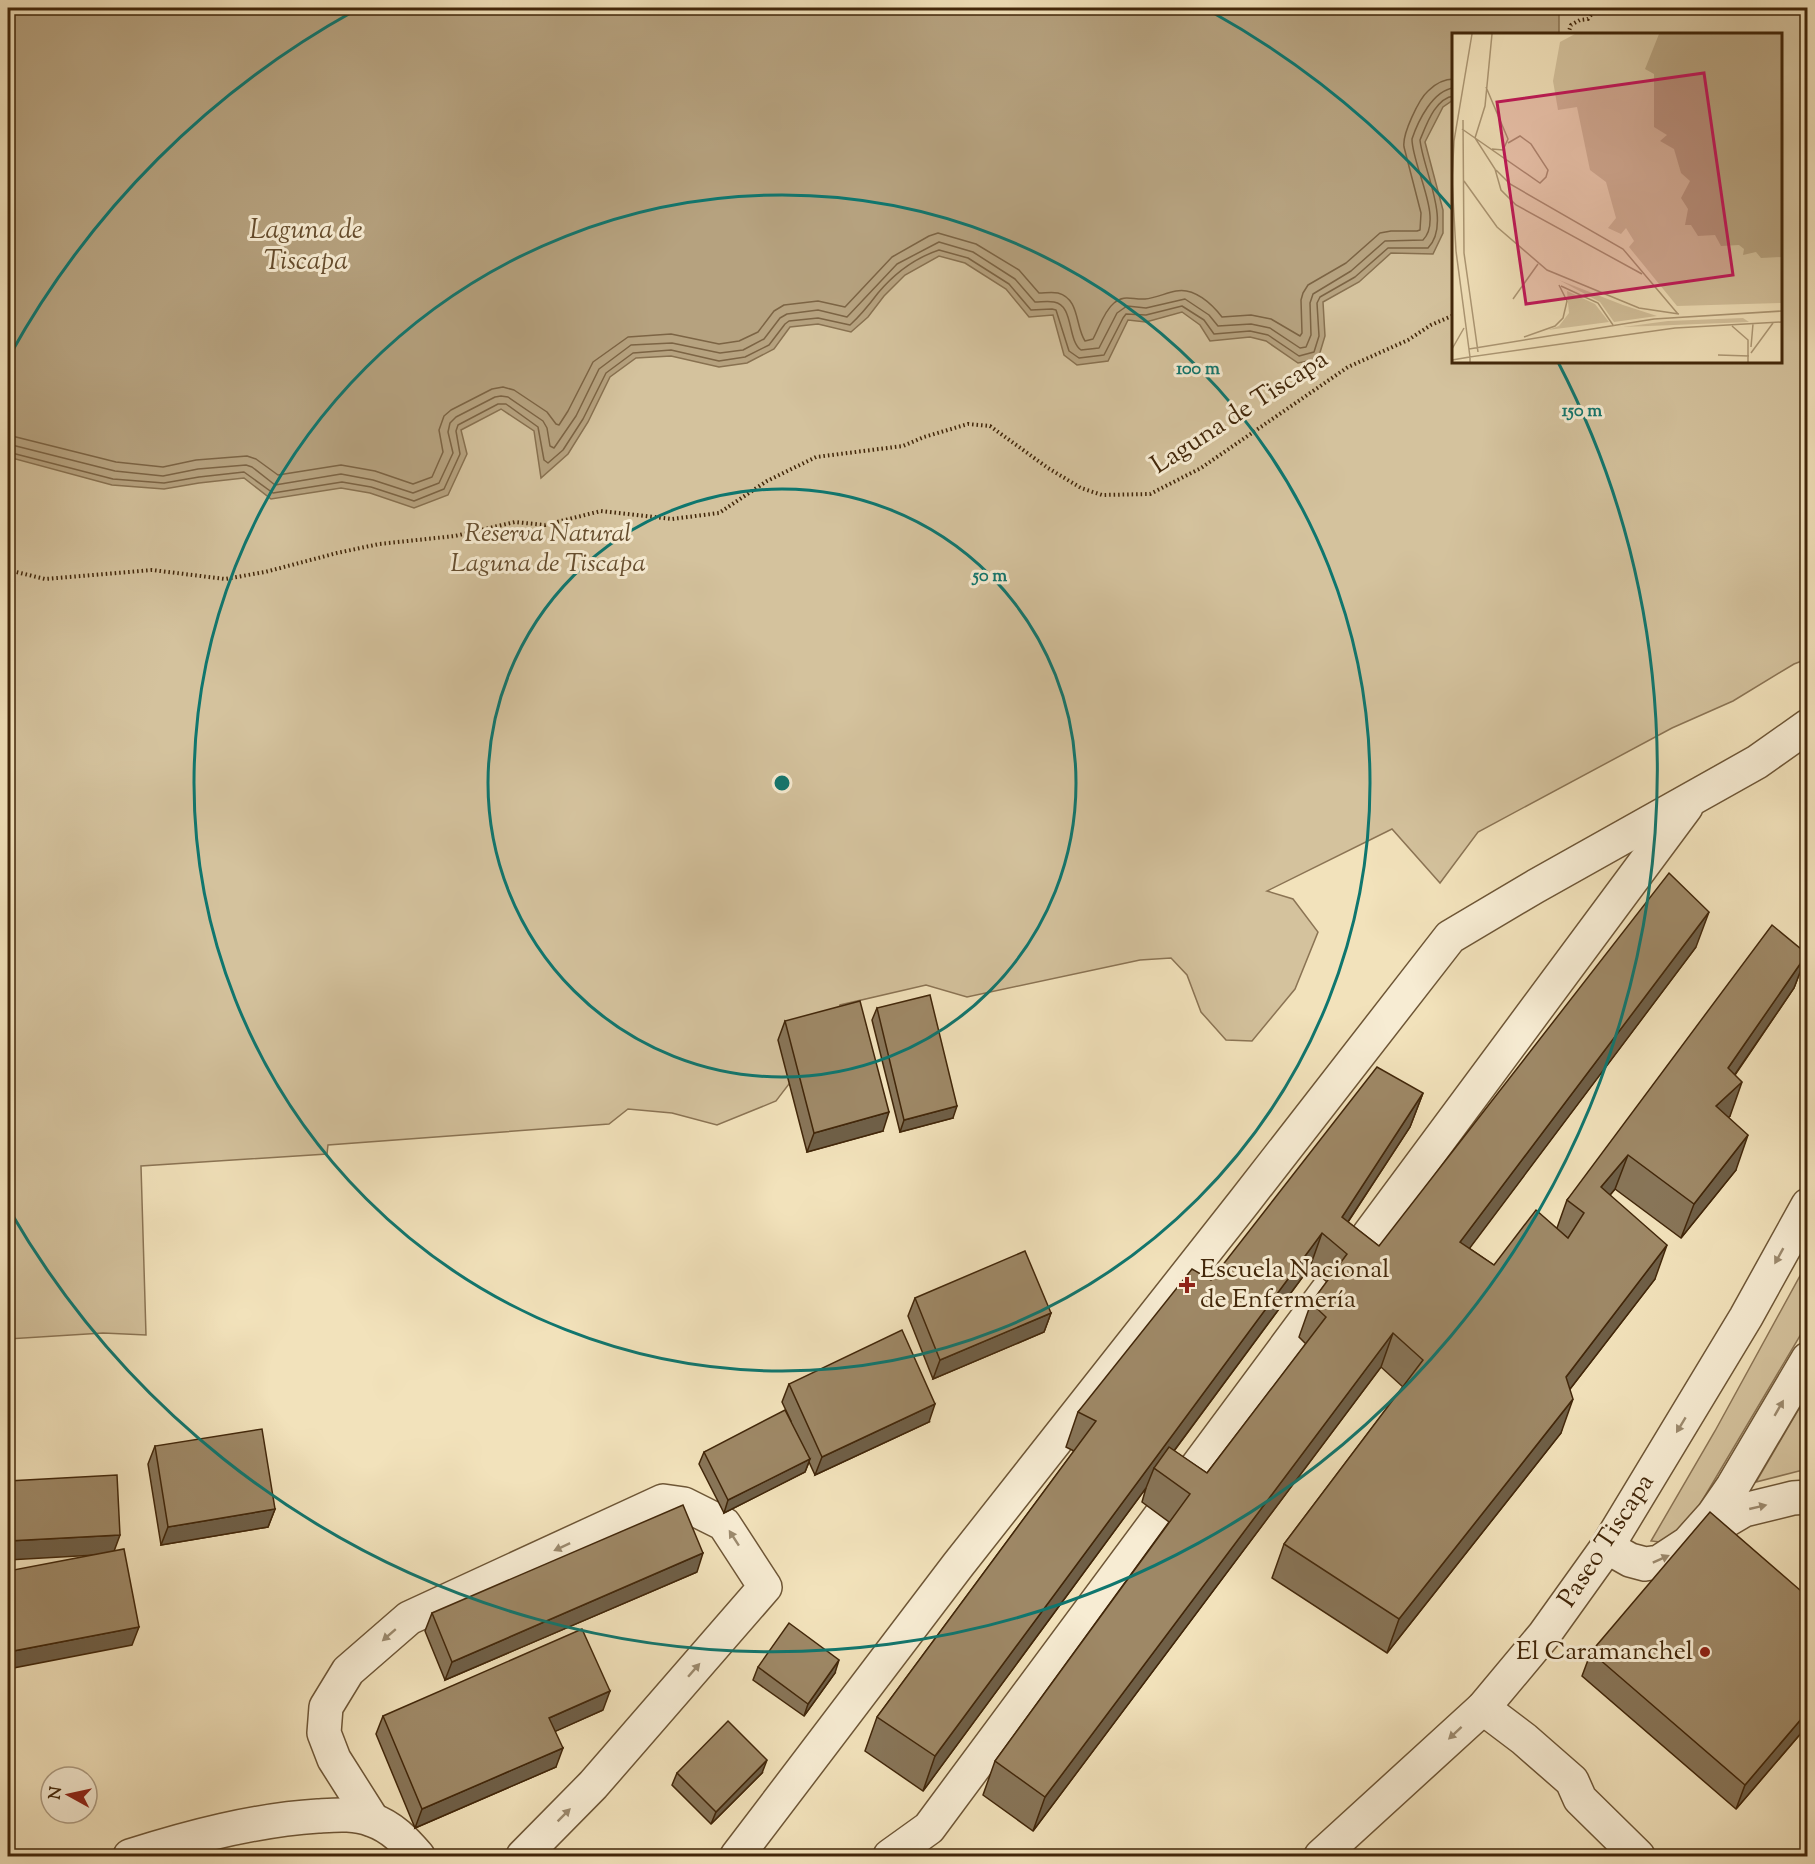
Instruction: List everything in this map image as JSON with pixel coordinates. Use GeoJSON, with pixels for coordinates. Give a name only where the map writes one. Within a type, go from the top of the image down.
{"type":"FeatureCollection","features":[{"type":"Feature","properties":{"kind":"street"},"geometry":{"type":"LineString","coordinates":[[737,1857],[958,1565],[1450,937],[1757,762],[1808,726]]}},
{"type":"Feature","properties":{"kind":"street"},"geometry":{"type":"LineString","coordinates":[[890,1857],[929,1828],[1694,797]]}},
{"type":"Feature","properties":{"kind":"street","name":"Paseo Tiscapa"},"geometry":{"type":"LineString","coordinates":[[1321,1857],[1483,1708],[1544,1635],[1607,1547],[1746,1317],[1808,1205]]}},
{"type":"Feature","properties":{"kind":"street"},"geometry":{"type":"LineString","coordinates":[[1688,1543],[1713,1515],[1733,1486],[1808,1359]]}},
{"type":"Feature","properties":{"kind":"street"},"geometry":{"type":"LineString","coordinates":[[1607,1547],[1630,1560],[1645,1564],[1659,1562],[1744,1510],[1793,1498],[1808,1497]]}},
{"type":"Feature","properties":{"kind":"street"},"geometry":{"type":"LineString","coordinates":[[372,1819],[334,1759],[324,1733],[326,1707],[348,1671],[409,1618],[663,1501],[684,1503],[724,1524],[765,1587],[593,1785],[523,1857]]}},
{"type":"Feature","properties":{"kind":"street"},"geometry":{"type":"LineString","coordinates":[[1483,1708],[1524,1739],[1572,1781],[1580,1799],[1638,1857]]}},
{"type":"Feature","properties":{"kind":"street"},"geometry":{"type":"LineString","coordinates":[[130,1857],[177,1842],[285,1818],[342,1815],[372,1819],[402,1836],[418,1857]]}},
{"type":"Feature","properties":{"kind":"path"},"geometry":{"type":"LineString","coordinates":[[1568,33],[1571,25],[1588,19],[1596,8]]}},
{"type":"Feature","properties":{"kind":"path","name":"Laguna de Tiscapa"},"geometry":{"type":"LineString","coordinates":[[8,570],[45,579],[152,570],[225,579],[265,572],[337,552],[380,544],[455,536],[515,522],[545,525],[601,511],[672,519],[719,513],[767,481],[816,457],[903,447],[924,437],[968,424],[990,426],[1048,468],[1081,488],[1102,495],[1150,494],[1201,468],[1348,367],[1408,340],[1431,325],[1452,316]]}},
{"type":"Feature","properties":{"kind":"green space","name":"Reserva Natural Laguna de Tiscapa"},"geometry":{"type":"Polygon","coordinates":[[[8,8],[1807,8],[1807,659],[1794,664],[1733,701],[1672,728],[1478,832],[1440,883],[1392,829],[1267,891],[1293,899],[1318,932],[1295,989],[1252,1041],[1226,1040],[1201,1012],[1187,975],[1171,958],[1140,960],[967,997],[926,985],[840,1005],[835,1024],[776,1101],[717,1125],[672,1113],[628,1109],[609,1124],[328,1145],[327,1154],[141,1166],[146,1335],[103,1333],[8,1339],[8,8]]]}},
{"type":"Feature","properties":{"kind":"green space"},"geometry":{"type":"Polygon","coordinates":[[[1807,1263],[1807,1324],[1699,1506],[1673,1535],[1660,1542],[1651,1541],[1715,1431],[1807,1263]]]}},
{"type":"Feature","properties":{"kind":"green space"},"geometry":{"type":"Polygon","coordinates":[[[1807,1395],[1807,1471],[1756,1482],[1807,1395]]]}},
{"type":"Feature","properties":{"kind":"water","name":"Laguna de Tiscapa"},"geometry":{"type":"Polygon","coordinates":[[[8,8],[1559,8],[1559,33],[1452,33],[1452,101],[1443,107],[1425,142],[1443,210],[1443,233],[1433,254],[1391,253],[1359,282],[1323,302],[1325,336],[1318,359],[1298,363],[1266,341],[1250,337],[1210,341],[1200,325],[1182,312],[1146,322],[1128,320],[1108,361],[1077,365],[1064,355],[1053,315],[1029,317],[1006,289],[965,263],[939,256],[905,275],[884,296],[868,317],[851,332],[818,324],[790,327],[774,349],[747,363],[719,367],[671,356],[636,358],[610,377],[588,422],[568,454],[541,478],[534,431],[501,409],[461,430],[467,454],[448,495],[414,508],[370,493],[341,488],[271,499],[244,478],[164,489],[112,485],[8,457],[8,8]]]}},
{"type":"Feature","properties":{"kind":"building"},"geometry":{"type":"Polygon","coordinates":[[[1669,873],[1709,912],[1460,1242],[1494,1265],[1536,1210],[1568,1238],[1584,1213],[1567,1200],[1772,925],[1807,954],[1728,1068],[1742,1082],[1716,1106],[1748,1135],[1694,1204],[1628,1155],[1601,1187],[1667,1245],[1566,1377],[1573,1399],[1399,1619],[1284,1544],[1423,1360],[1393,1333],[1045,1797],[995,1761],[1190,1494],[1154,1468],[1169,1447],[1207,1473],[1326,1317],[1311,1303],[1347,1254],[1322,1233],[935,1756],[877,1717],[1096,1421],[1078,1412],[1192,1269],[1211,1280],[1377,1067],[1423,1093],[1342,1217],[1379,1246],[1669,873]]]}},
{"type":"Feature","properties":{"kind":"building"},"geometry":{"type":"Polygon","coordinates":[[[930,995],[957,1106],[904,1120],[877,1008],[930,995]]]}},
{"type":"Feature","properties":{"kind":"building"},"geometry":{"type":"Polygon","coordinates":[[[860,1001],[889,1112],[814,1133],[785,1021],[860,1001]]]}},
{"type":"Feature","properties":{"kind":"building"},"geometry":{"type":"Polygon","coordinates":[[[1025,1251],[1051,1313],[940,1360],[915,1298],[1025,1251]]]}},
{"type":"Feature","properties":{"kind":"building"},"geometry":{"type":"Polygon","coordinates":[[[902,1330],[935,1404],[822,1457],[789,1384],[902,1330]]]}},
{"type":"Feature","properties":{"kind":"building"},"geometry":{"type":"Polygon","coordinates":[[[785,1410],[810,1459],[728,1500],[704,1452],[785,1410]]]}},
{"type":"Feature","properties":{"kind":"building"},"geometry":{"type":"Polygon","coordinates":[[[262,1429],[275,1509],[168,1527],[155,1446],[262,1429]]]}},
{"type":"Feature","properties":{"kind":"building"},"geometry":{"type":"Polygon","coordinates":[[[117,1475],[120,1535],[8,1541],[8,1481],[117,1475]]]}},
{"type":"Feature","properties":{"kind":"building"},"geometry":{"type":"Polygon","coordinates":[[[683,1505],[703,1553],[452,1662],[432,1613],[683,1505]]]}},
{"type":"Feature","properties":{"kind":"building","name":"El Caramanchel"},"geometry":{"type":"Polygon","coordinates":[[[1710,1512],[1808,1597],[1808,1711],[1745,1785],[1591,1652],[1710,1512]]]}},
{"type":"Feature","properties":{"kind":"building"},"geometry":{"type":"Polygon","coordinates":[[[124,1549],[139,1627],[8,1652],[8,1571],[124,1549]]]}},
{"type":"Feature","properties":{"kind":"building"},"geometry":{"type":"Polygon","coordinates":[[[789,1623],[839,1660],[808,1704],[758,1667],[789,1623]]]}},
{"type":"Feature","properties":{"kind":"building"},"geometry":{"type":"Polygon","coordinates":[[[582,1629],[610,1691],[549,1718],[563,1748],[422,1809],[383,1716],[582,1629]]]}},
{"type":"Feature","properties":{"kind":"building"},"geometry":{"type":"Polygon","coordinates":[[[728,1721],[767,1760],[716,1812],[677,1773],[728,1721]]]}},
{"type":"Feature","properties":{"kind":"place","name":"Escuela Nacional de Enfermería"},"geometry":{"type":"Point","coordinates":[1187,1285]}},
{"type":"Feature","properties":{"kind":"place","name":"El Caramanchel"},"geometry":{"type":"Point","coordinates":[1705,1652]}}]}
